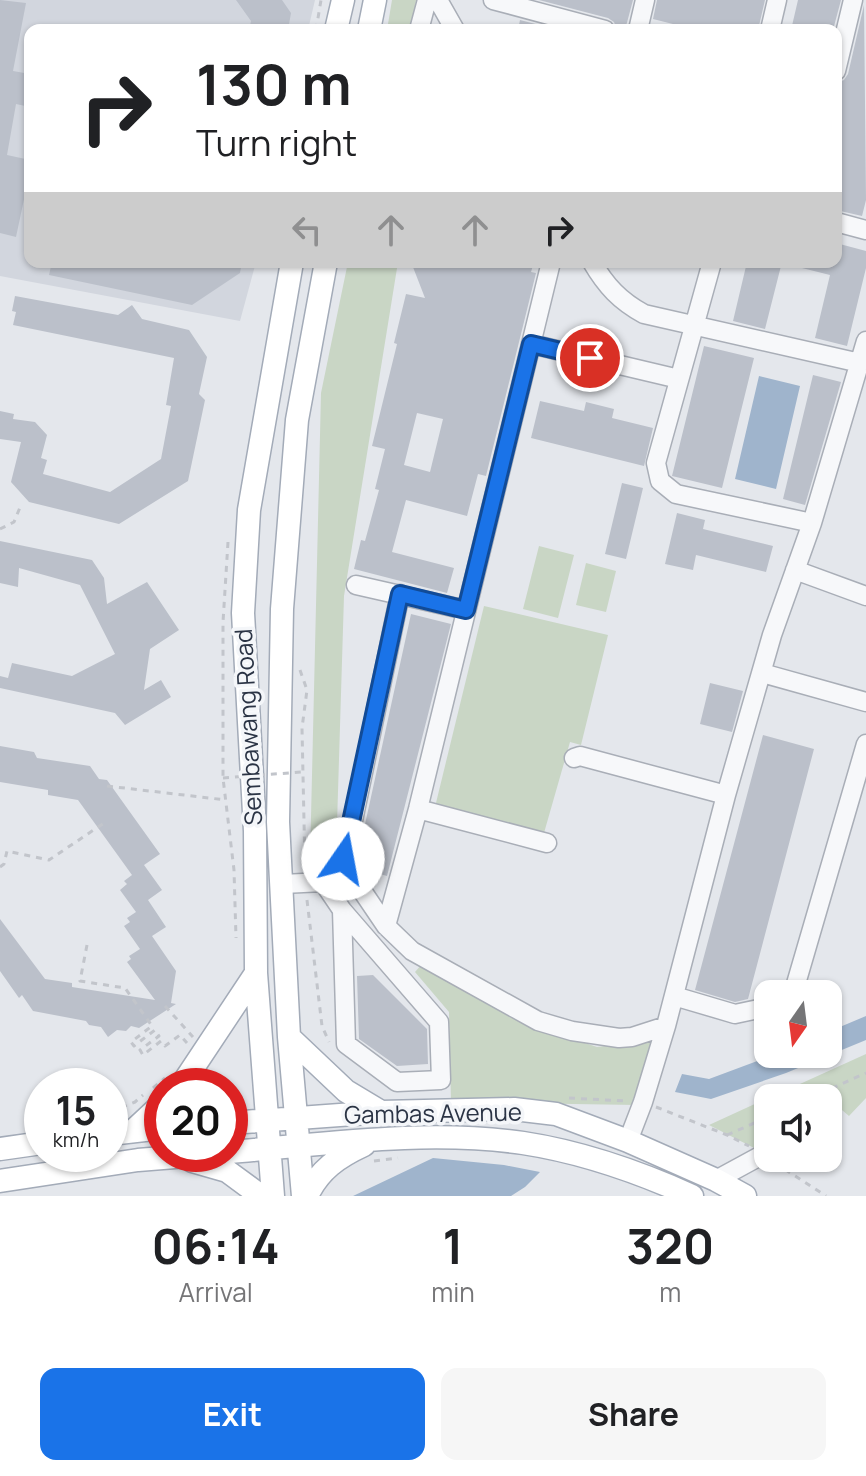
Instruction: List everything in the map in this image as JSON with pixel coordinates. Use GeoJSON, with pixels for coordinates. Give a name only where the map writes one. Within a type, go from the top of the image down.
{"type":"FeatureCollection","features":[{"type":"Feature","properties":{"kind":"main road"},"geometry":{"type":"LineString","coordinates":[[337,24],[343,0]]}},
{"type":"Feature","properties":{"kind":"main road"},"geometry":{"type":"LineString","coordinates":[[370,24],[375,0]]}},
{"type":"Feature","properties":{"kind":"main road","name":"Sembawang Road"},"geometry":{"type":"LineString","coordinates":[[273,1196],[256,973],[255,831],[243,613],[249,510],[291,268]]}},
{"type":"Feature","properties":{"kind":"main road","name":"Sembawang Road"},"geometry":{"type":"LineString","coordinates":[[305,1196],[289,1037],[294,884],[278,822],[282,609],[297,420],[325,268]]}},
{"type":"Feature","properties":{"kind":"main road"},"geometry":{"type":"LineString","coordinates":[[184,1068],[256,973]]}},
{"type":"Feature","properties":{"kind":"main road"},"geometry":{"type":"LineString","coordinates":[[289,1037],[346,1091],[381,1112]]}},
{"type":"Feature","properties":{"kind":"main road","name":"Gambas Avenue"},"geometry":{"type":"LineString","coordinates":[[248,1122],[381,1112],[514,1109],[556,1114],[628,1141],[745,1196]]}},
{"type":"Feature","properties":{"kind":"main road"},"geometry":{"type":"LineString","coordinates":[[134,1130],[144,1121]]}},
{"type":"Feature","properties":{"kind":"main road"},"geometry":{"type":"LineString","coordinates":[[128,1131],[144,1129]]}},
{"type":"Feature","properties":{"kind":"main road","name":"Gambas Avenue"},"geometry":{"type":"LineString","coordinates":[[248,1151],[299,1146],[374,1150],[408,1138],[491,1140],[542,1146],[627,1169],[692,1196]]}},
{"type":"Feature","properties":{"kind":"main road"},"geometry":{"type":"LineString","coordinates":[[0,1149],[24,1146]]}},
{"type":"Feature","properties":{"kind":"main road"},"geometry":{"type":"LineString","coordinates":[[305,1196],[326,1167],[340,1157],[374,1150]]}},
{"type":"Feature","properties":{"kind":"main road"},"geometry":{"type":"LineString","coordinates":[[0,1181],[144,1160]]}},
{"type":"Feature","properties":{"kind":"main road"},"geometry":{"type":"LineString","coordinates":[[228,1172],[261,1196]]}},
{"type":"Feature","properties":{"kind":"lane"},"geometry":{"type":"LineString","coordinates":[[421,24],[427,0]]}},
{"type":"Feature","properties":{"kind":"lane"},"geometry":{"type":"LineString","coordinates":[[438,0],[452,24]]}},
{"type":"Feature","properties":{"kind":"lane"},"geometry":{"type":"LineString","coordinates":[[493,0],[583,24]]}},
{"type":"Feature","properties":{"kind":"lane"},"geometry":{"type":"LineString","coordinates":[[639,24],[645,0]]}},
{"type":"Feature","properties":{"kind":"lane"},"geometry":{"type":"LineString","coordinates":[[771,24],[777,0]]}},
{"type":"Feature","properties":{"kind":"lane"},"geometry":{"type":"LineString","coordinates":[[842,46],[853,0]]}},
{"type":"Feature","properties":{"kind":"lane"},"geometry":{"type":"LineString","coordinates":[[842,223],[865,226]]}},
{"type":"Feature","properties":{"kind":"lane"},"geometry":{"type":"LineString","coordinates":[[386,926],[418,809],[550,268]]}},
{"type":"Feature","properties":{"kind":"lane"},"geometry":{"type":"LineString","coordinates":[[595,268],[603,282],[623,302],[644,314],[860,363]]}},
{"type":"Feature","properties":{"kind":"lane"},"geometry":{"type":"LineString","coordinates":[[710,268],[656,463],[660,481],[676,494],[812,523]]}},
{"type":"Feature","properties":{"kind":"lane"},"geometry":{"type":"LineString","coordinates":[[628,1141],[666,1026],[726,795],[762,673],[812,523],[866,341]]}},
{"type":"Feature","properties":{"kind":"lane"},"geometry":{"type":"LineString","coordinates":[[531,344],[679,379]]}},
{"type":"Feature","properties":{"kind":"lane"},"geometry":{"type":"LineString","coordinates":[[795,570],[866,596]]}},
{"type":"Feature","properties":{"kind":"lane"},"geometry":{"type":"LineString","coordinates":[[356,585],[466,610]]}},
{"type":"Feature","properties":{"kind":"lane"},"geometry":{"type":"LineString","coordinates":[[400,594],[344,864],[386,926],[412,951],[538,1021],[572,1031],[619,1038],[666,1026]]}},
{"type":"Feature","properties":{"kind":"lane"},"geometry":{"type":"LineString","coordinates":[[762,673],[866,702]]}},
{"type":"Feature","properties":{"kind":"lane"},"geometry":{"type":"LineString","coordinates":[[797,980],[866,744]]}},
{"type":"Feature","properties":{"kind":"lane"},"geometry":{"type":"LineString","coordinates":[[574,758],[580,756],[726,795]]}},
{"type":"Feature","properties":{"kind":"lane"},"geometry":{"type":"LineString","coordinates":[[418,809],[547,843]]}},
{"type":"Feature","properties":{"kind":"lane"},"geometry":{"type":"LineString","coordinates":[[294,884],[323,882],[342,910],[439,1022],[441,1080],[397,1082],[346,1044],[342,910]]}},
{"type":"Feature","properties":{"kind":"lane"},"geometry":{"type":"LineString","coordinates":[[674,996],[735,1014],[754,1010]]}},
{"type":"Feature","properties":{"kind":"lane"},"geometry":{"type":"LineString","coordinates":[[716,1180],[754,1158]]}},
{"type":"Feature","properties":{"kind":"path"},"geometry":{"type":"LineString","coordinates":[[317,24],[321,0]]}},
{"type":"Feature","properties":{"kind":"path"},"geometry":{"type":"LineString","coordinates":[[0,529],[14,522],[21,505]]}},
{"type":"Feature","properties":{"kind":"path"},"geometry":{"type":"LineString","coordinates":[[307,690],[302,728],[294,884],[322,1026],[331,1046]]}},
{"type":"Feature","properties":{"kind":"path"},"geometry":{"type":"LineString","coordinates":[[237,949],[234,870],[223,778],[301,772]]}},
{"type":"Feature","properties":{"kind":"path"},"geometry":{"type":"LineString","coordinates":[[107,786],[226,800]]}},
{"type":"Feature","properties":{"kind":"path"},"geometry":{"type":"LineString","coordinates":[[0,867],[4,864],[7,851],[49,860],[107,821]]}},
{"type":"Feature","properties":{"kind":"path"},"geometry":{"type":"LineString","coordinates":[[87,945],[80,981],[125,988],[152,1026],[131,1042],[134,1046],[155,1030],[159,1036],[140,1050],[143,1055],[161,1041],[165,1046],[180,1035],[192,1049]]}},
{"type":"Feature","properties":{"kind":"path"},"geometry":{"type":"LineString","coordinates":[[165,1006],[184,1028]]}},
{"type":"Feature","properties":{"kind":"path"},"geometry":{"type":"LineString","coordinates":[[841,1084],[866,1073]]}},
{"type":"Feature","properties":{"kind":"path"},"geometry":{"type":"LineString","coordinates":[[566,1098],[643,1102],[754,1146]]}},
{"type":"Feature","properties":{"kind":"path"},"geometry":{"type":"LineString","coordinates":[[727,1135],[754,1123]]}},
{"type":"Feature","properties":{"kind":"path"},"geometry":{"type":"LineString","coordinates":[[374,1150],[403,1157]]}},
{"type":"Feature","properties":{"kind":"path"},"geometry":{"type":"LineString","coordinates":[[793,1172],[826,1196]]}},
{"type":"Feature","properties":{"kind":"shaded area"},"geometry":{"type":"Polygon","coordinates":[[[0,0],[315,0],[309,24],[24,24],[24,268],[254,268],[240,321],[0,276],[0,0]]]}},
{"type":"Feature","properties":{"kind":"green space"},"geometry":{"type":"Polygon","coordinates":[[[392,0],[416,0],[414,24],[388,24],[392,0]]]}},
{"type":"Feature","properties":{"kind":"green space"},"geometry":{"type":"Polygon","coordinates":[[[347,268],[397,268],[344,596],[336,857],[310,860],[321,393],[347,268]]]}},
{"type":"Feature","properties":{"kind":"green space"},"geometry":{"type":"Polygon","coordinates":[[[539,546],[574,555],[558,618],[523,609],[539,546]]]}},
{"type":"Feature","properties":{"kind":"green space"},"geometry":{"type":"Polygon","coordinates":[[[586,563],[616,571],[606,612],[576,605],[586,563]]]}},
{"type":"Feature","properties":{"kind":"green space"},"geometry":{"type":"Polygon","coordinates":[[[484,606],[608,635],[581,745],[570,742],[544,833],[435,807],[484,606]]]}},
{"type":"Feature","properties":{"kind":"green space"},"geometry":{"type":"Polygon","coordinates":[[[422,964],[535,1026],[597,1047],[654,1040],[637,1105],[451,1102],[449,1012],[415,972],[422,964]]]}},
{"type":"Feature","properties":{"kind":"green space"},"geometry":{"type":"Polygon","coordinates":[[[866,1054],[866,1098],[849,1116],[842,1110],[842,1084],[800,1084],[835,1068],[842,1068],[842,1065],[866,1054]]]}},
{"type":"Feature","properties":{"kind":"green space"},"geometry":{"type":"Polygon","coordinates":[[[754,1104],[754,1148],[709,1125],[754,1104]]]}},
{"type":"Feature","properties":{"kind":"water"},"geometry":{"type":"Polygon","coordinates":[[[759,376],[800,386],[776,489],[735,479],[759,376]]]}},
{"type":"Feature","properties":{"kind":"water"},"geometry":{"type":"Polygon","coordinates":[[[866,1016],[866,1040],[842,1050],[842,1026],[866,1016]]]}},
{"type":"Feature","properties":{"kind":"water"},"geometry":{"type":"Polygon","coordinates":[[[754,1062],[754,1068],[798,1068],[711,1099],[675,1092],[682,1074],[709,1079],[754,1062]]]}},
{"type":"Feature","properties":{"kind":"water"},"geometry":{"type":"Polygon","coordinates":[[[433,1158],[540,1172],[511,1196],[353,1196],[433,1158]]]}},
{"type":"Feature","properties":{"kind":"building"},"geometry":{"type":"Polygon","coordinates":[[[0,0],[26,3],[13,71],[24,73],[24,106],[16,104],[7,155],[24,159],[24,199],[16,237],[0,233],[0,0]]]}},
{"type":"Feature","properties":{"kind":"building"},"geometry":{"type":"Polygon","coordinates":[[[236,0],[282,0],[291,13],[289,24],[250,24],[236,0]]]}},
{"type":"Feature","properties":{"kind":"building"},"geometry":{"type":"Polygon","coordinates":[[[539,0],[633,0],[627,24],[615,24],[608,18],[539,0]]]}},
{"type":"Feature","properties":{"kind":"building"},"geometry":{"type":"Polygon","coordinates":[[[657,0],[765,0],[759,24],[673,24],[653,19],[657,0]]]}},
{"type":"Feature","properties":{"kind":"building"},"geometry":{"type":"Polygon","coordinates":[[[798,0],[841,0],[835,24],[792,24],[798,0]]]}},
{"type":"Feature","properties":{"kind":"building"},"geometry":{"type":"Polygon","coordinates":[[[864,5],[866,200],[862,216],[842,211],[842,81],[848,74],[864,5]]]}},
{"type":"Feature","properties":{"kind":"building"},"geometry":{"type":"Polygon","coordinates":[[[842,245],[866,251],[866,268],[847,346],[815,338],[830,275],[802,268],[842,268],[842,245]]]}},
{"type":"Feature","properties":{"kind":"building"},"geometry":{"type":"Polygon","coordinates":[[[51,268],[241,268],[240,273],[192,305],[49,275],[51,268]]]}},
{"type":"Feature","properties":{"kind":"building"},"geometry":{"type":"Polygon","coordinates":[[[413,268],[532,268],[531,272],[536,273],[486,476],[478,474],[467,516],[406,500],[392,552],[454,568],[447,593],[354,569],[379,490],[375,489],[385,449],[372,446],[406,294],[425,298],[413,268]],[[417,413],[404,465],[430,472],[443,419],[417,413]]]}},
{"type":"Feature","properties":{"kind":"building"},"geometry":{"type":"Polygon","coordinates":[[[746,268],[780,268],[765,329],[733,321],[746,268]]]}},
{"type":"Feature","properties":{"kind":"building"},"geometry":{"type":"Polygon","coordinates":[[[15,296],[118,315],[132,305],[142,319],[189,330],[207,357],[199,394],[205,400],[188,481],[119,524],[29,502],[11,482],[21,442],[0,439],[0,411],[14,414],[13,419],[35,422],[47,435],[41,458],[47,460],[43,474],[110,492],[161,459],[171,406],[166,405],[174,358],[13,325],[15,296]]]}},
{"type":"Feature","properties":{"kind":"building"},"geometry":{"type":"Polygon","coordinates":[[[704,346],[754,358],[722,488],[672,476],[704,346]]]}},
{"type":"Feature","properties":{"kind":"building"},"geometry":{"type":"Polygon","coordinates":[[[813,375],[841,382],[805,505],[783,499],[813,375]]]}},
{"type":"Feature","properties":{"kind":"building"},"geometry":{"type":"Polygon","coordinates":[[[540,401],[584,411],[586,402],[614,409],[612,418],[653,428],[644,466],[531,438],[540,401]]]}},
{"type":"Feature","properties":{"kind":"building"},"geometry":{"type":"Polygon","coordinates":[[[622,483],[643,488],[626,559],[605,554],[622,483]]]}},
{"type":"Feature","properties":{"kind":"building"},"geometry":{"type":"Polygon","coordinates":[[[677,513],[705,520],[703,529],[773,546],[766,572],[696,555],[693,570],[665,564],[677,513]]]}},
{"type":"Feature","properties":{"kind":"building"},"geometry":{"type":"Polygon","coordinates":[[[0,541],[92,560],[104,578],[107,604],[147,582],[179,630],[150,649],[144,690],[161,680],[171,697],[125,725],[115,713],[0,688],[0,676],[8,678],[12,663],[72,676],[115,654],[80,585],[19,568],[18,587],[0,583],[0,541]]]}},
{"type":"Feature","properties":{"kind":"building"},"geometry":{"type":"Polygon","coordinates":[[[411,614],[451,624],[387,876],[362,869],[357,861],[411,614]]]}},
{"type":"Feature","properties":{"kind":"building"},"geometry":{"type":"Polygon","coordinates":[[[710,683],[743,691],[732,732],[700,724],[710,683]]]}},
{"type":"Feature","properties":{"kind":"building"},"geometry":{"type":"Polygon","coordinates":[[[763,735],[814,749],[748,999],[735,1002],[695,990],[763,735]]]}},
{"type":"Feature","properties":{"kind":"building"},"geometry":{"type":"Polygon","coordinates":[[[0,746],[34,752],[37,758],[90,766],[99,779],[107,780],[160,854],[144,865],[162,890],[148,900],[166,927],[152,936],[176,971],[171,1003],[176,1004],[139,1028],[131,1026],[126,1031],[117,1030],[108,1037],[101,1027],[89,1025],[86,1021],[33,1011],[22,995],[19,998],[0,971],[0,919],[45,979],[72,983],[72,987],[155,1000],[127,962],[131,959],[129,956],[140,949],[124,926],[130,922],[127,918],[136,912],[120,890],[127,884],[124,881],[132,875],[78,800],[48,795],[48,790],[0,782],[0,746]]]}},
{"type":"Feature","properties":{"kind":"building"},"geometry":{"type":"Polygon","coordinates":[[[373,975],[427,1029],[428,1064],[397,1066],[359,1039],[357,976],[373,975]]]}},
{"type":"Feature","properties":{"kind":"route"},"geometry":{"type":"LineString","coordinates":[[343,859],[400,594],[466,610],[531,344],[590,358]]}}]}
